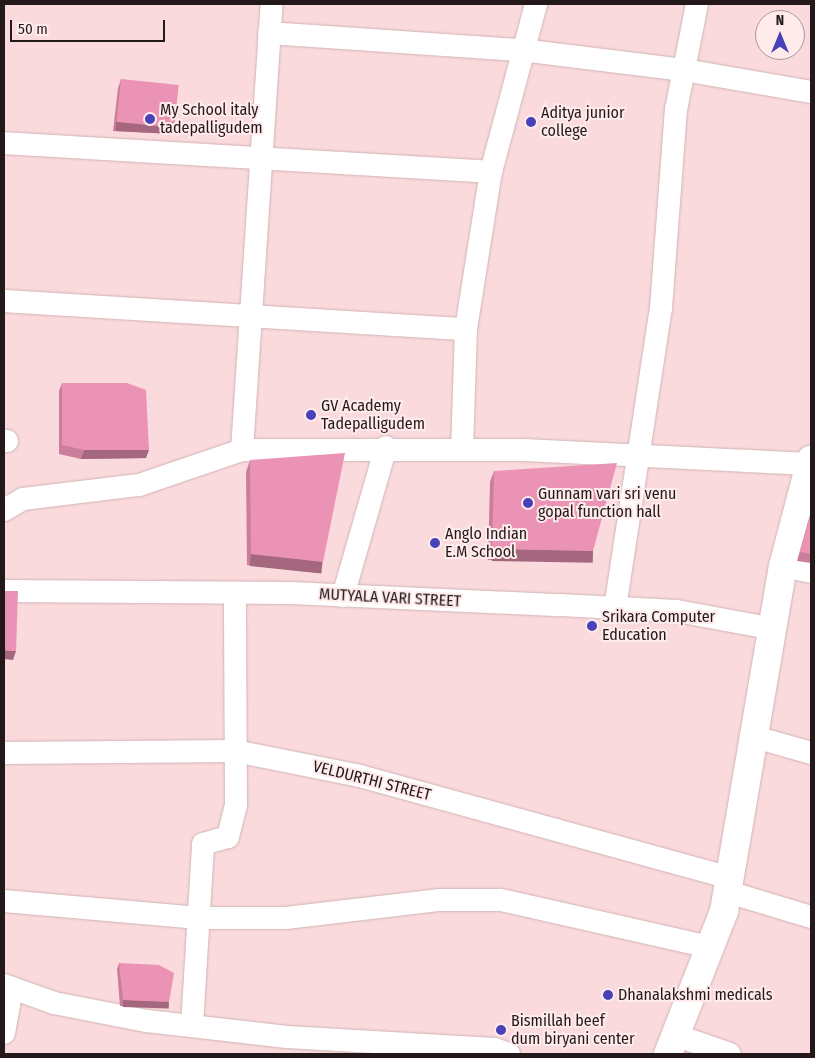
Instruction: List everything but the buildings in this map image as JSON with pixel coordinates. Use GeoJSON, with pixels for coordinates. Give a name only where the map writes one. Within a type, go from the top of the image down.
{"type":"FeatureCollection","features":[{"type":"Feature","properties":{"kind":"street"},"geometry":{"type":"LineString","coordinates":[[242,450],[249,314],[272,4]]}},
{"type":"Feature","properties":{"kind":"street"},"geometry":{"type":"LineString","coordinates":[[462,450],[466,329],[491,172],[521,50],[536,4]]}},
{"type":"Feature","properties":{"kind":"street"},"geometry":{"type":"LineString","coordinates":[[615,608],[661,308],[676,110],[696,4]]}},
{"type":"Feature","properties":{"kind":"street"},"geometry":{"type":"LineString","coordinates":[[270,33],[521,50],[684,70],[811,92]]}},
{"type":"Feature","properties":{"kind":"street"},"geometry":{"type":"LineString","coordinates":[[4,143],[491,172]]}},
{"type":"Feature","properties":{"kind":"street"},"geometry":{"type":"LineString","coordinates":[[4,301],[249,314],[466,329]]}},
{"type":"Feature","properties":{"kind":"street"},"geometry":{"type":"LineString","coordinates":[[342,596],[386,447]]}},
{"type":"Feature","properties":{"kind":"street"},"geometry":{"type":"LineString","coordinates":[[4,510],[23,499],[139,485],[242,450],[386,447],[640,453],[810,462],[783,566],[774,629],[729,885],[710,946],[671,1045],[730,1054]]}},
{"type":"Feature","properties":{"kind":"street"},"geometry":{"type":"LineString","coordinates":[[783,566],[811,572]]}},
{"type":"Feature","properties":{"kind":"street","name":"MUTYALA VARI STREET"},"geometry":{"type":"LineString","coordinates":[[4,591],[342,596],[677,611],[774,629]]}},
{"type":"Feature","properties":{"kind":"street"},"geometry":{"type":"LineString","coordinates":[[192,1026],[203,844],[228,837],[236,805],[235,593]]}},
{"type":"Feature","properties":{"kind":"street"},"geometry":{"type":"LineString","coordinates":[[755,736],[811,753]]}},
{"type":"Feature","properties":{"kind":"street","name":"VELDURTHI STREET"},"geometry":{"type":"LineString","coordinates":[[4,753],[235,751],[360,776],[729,885],[811,917]]}},
{"type":"Feature","properties":{"kind":"street"},"geometry":{"type":"LineString","coordinates":[[4,901],[199,918],[286,918],[440,900],[501,900],[710,946]]}},
{"type":"Feature","properties":{"kind":"street"},"geometry":{"type":"LineString","coordinates":[[4,1032],[8,987],[54,1003],[192,1026],[287,1037],[495,1049],[509,1054]]}},
{"type":"Feature","properties":{"kind":"place","name":"My School italy tadepalligudem"},"geometry":{"type":"Point","coordinates":[150,119]}},
{"type":"Feature","properties":{"kind":"place","name":"Aditya junior college"},"geometry":{"type":"Point","coordinates":[531,122]}},
{"type":"Feature","properties":{"kind":"place","name":"GV Academy Tadepalligudem"},"geometry":{"type":"Point","coordinates":[311,415]}},
{"type":"Feature","properties":{"kind":"place","name":"Gunnam vari sri venu gopal function hall"},"geometry":{"type":"Point","coordinates":[528,503]}},
{"type":"Feature","properties":{"kind":"place","name":"Anglo Indian E.M School"},"geometry":{"type":"Point","coordinates":[435,543]}},
{"type":"Feature","properties":{"kind":"place","name":"Srikara Computer Education"},"geometry":{"type":"Point","coordinates":[592,626]}},
{"type":"Feature","properties":{"kind":"place","name":"Dhanalakshmi medicals"},"geometry":{"type":"Point","coordinates":[608,995]}},
{"type":"Feature","properties":{"kind":"place","name":"Bismillah beef dum biryani center"},"geometry":{"type":"Point","coordinates":[501,1030]}}]}
